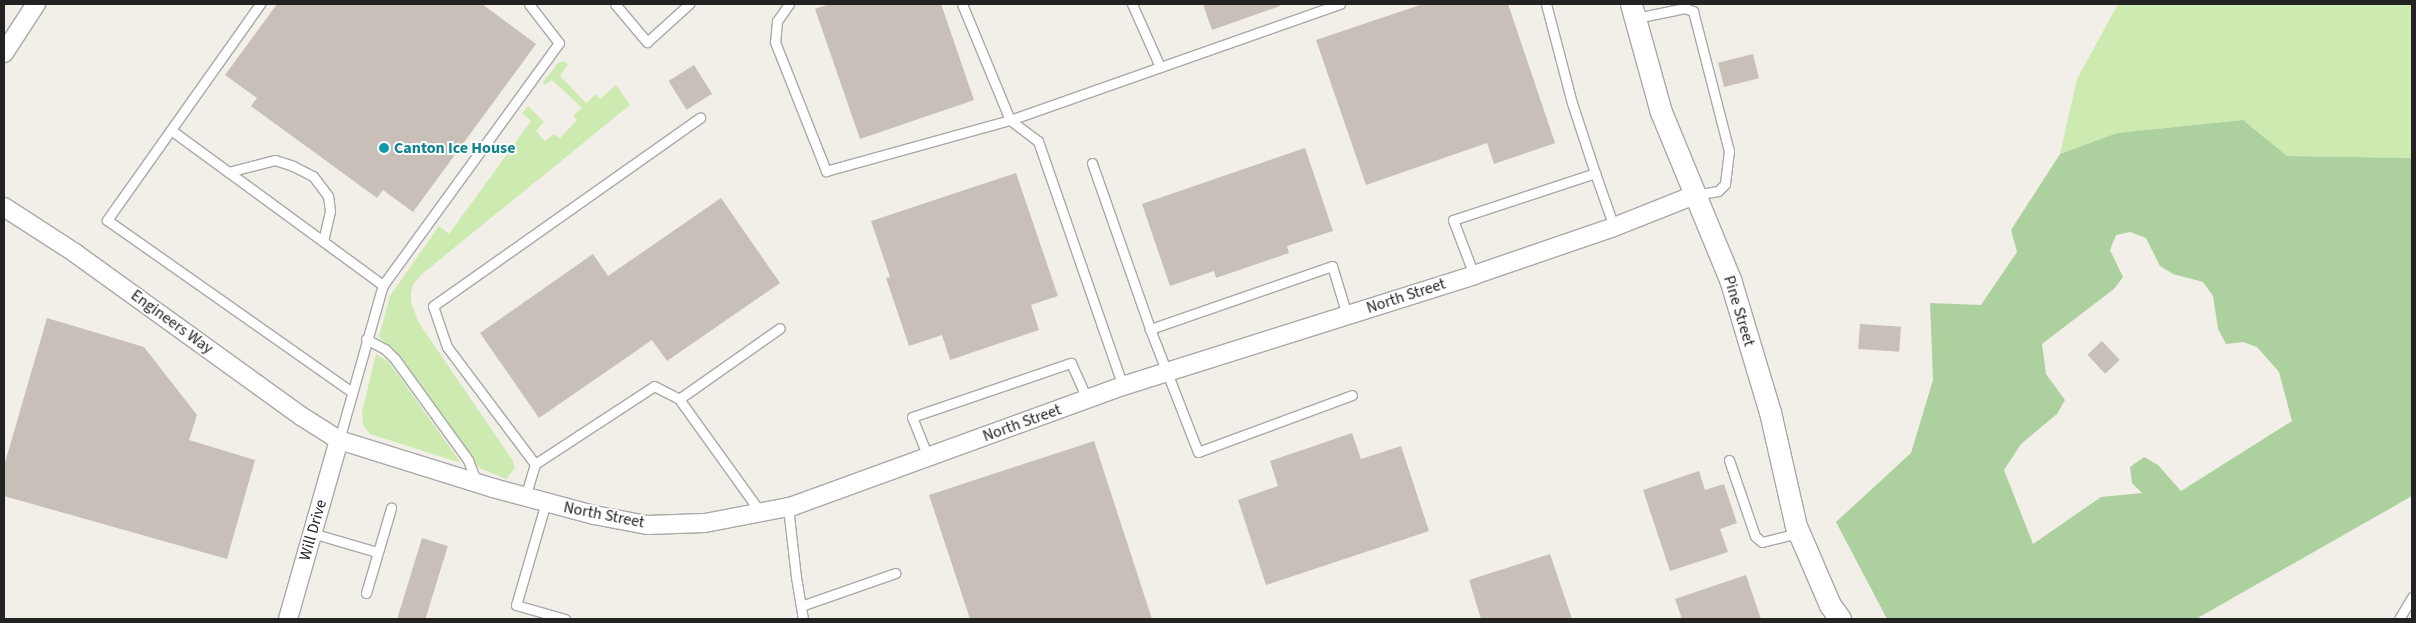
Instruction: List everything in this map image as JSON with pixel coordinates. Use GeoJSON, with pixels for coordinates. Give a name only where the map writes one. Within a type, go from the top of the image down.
{"type":"FeatureCollection","features":[{"type":"Feature","properties":{"kind":"street"},"geometry":{"type":"LineString","coordinates":[[4,53],[36,4]]}},
{"type":"Feature","properties":{"kind":"street","name":"Pine Street"},"geometry":{"type":"LineString","coordinates":[[1633,11],[1661,112],[1730,279],[1770,412],[1799,533],[1830,605],[1840,619]]}},
{"type":"Feature","properties":{"kind":"street","name":"North Street"},"geometry":{"type":"LineString","coordinates":[[339,440],[525,497],[594,515],[647,525],[705,523],[761,513],[788,507],[1123,386],[1474,275],[1695,196]]}},
{"type":"Feature","properties":{"kind":"street","name":"Engineers Way"},"geometry":{"type":"LineString","coordinates":[[4,206],[75,253],[301,416],[339,440]]}},
{"type":"Feature","properties":{"kind":"street","name":"Will Drive"},"geometry":{"type":"LineString","coordinates":[[288,619],[339,440]]}},
{"type":"Feature","properties":{"kind":"lane"},"geometry":{"type":"LineString","coordinates":[[260,4],[108,220],[352,392]]}},
{"type":"Feature","properties":{"kind":"lane"},"geometry":{"type":"LineString","coordinates":[[339,440],[366,339],[383,285],[559,43],[529,4]]}},
{"type":"Feature","properties":{"kind":"lane"},"geometry":{"type":"LineString","coordinates":[[615,4],[647,42],[689,4]]}},
{"type":"Feature","properties":{"kind":"lane"},"geometry":{"type":"LineString","coordinates":[[789,4],[777,21],[775,42],[826,171],[1010,120],[1340,4]]}},
{"type":"Feature","properties":{"kind":"lane"},"geometry":{"type":"LineString","coordinates":[[962,4],[1010,120],[1038,141],[1123,386]]}},
{"type":"Feature","properties":{"kind":"lane"},"geometry":{"type":"LineString","coordinates":[[1132,4],[1160,67]]}},
{"type":"Feature","properties":{"kind":"lane"},"geometry":{"type":"LineString","coordinates":[[1546,4],[1572,103],[1614,226]]}},
{"type":"Feature","properties":{"kind":"lane"},"geometry":{"type":"LineString","coordinates":[[1633,11],[1685,8],[1693,11],[1729,151],[1725,184],[1718,191],[1695,196]]}},
{"type":"Feature","properties":{"kind":"lane"},"geometry":{"type":"LineString","coordinates":[[535,464],[447,346],[433,306],[700,118]]}},
{"type":"Feature","properties":{"kind":"lane"},"geometry":{"type":"LineString","coordinates":[[171,130],[383,285]]}},
{"type":"Feature","properties":{"kind":"lane"},"geometry":{"type":"LineString","coordinates":[[228,172],[275,160],[313,176],[328,196],[330,212],[323,241]]}},
{"type":"Feature","properties":{"kind":"lane"},"geometry":{"type":"LineString","coordinates":[[1092,163],[1150,329],[1198,452],[1352,395]]}},
{"type":"Feature","properties":{"kind":"lane"},"geometry":{"type":"LineString","coordinates":[[1474,275],[1453,220],[1595,173]]}},
{"type":"Feature","properties":{"kind":"lane"},"geometry":{"type":"LineString","coordinates":[[1150,329],[1332,266],[1347,315]]}},
{"type":"Feature","properties":{"kind":"lane"},"geometry":{"type":"LineString","coordinates":[[680,399],[780,328]]}},
{"type":"Feature","properties":{"kind":"lane"},"geometry":{"type":"LineString","coordinates":[[366,339],[385,349],[395,359],[468,460],[477,483]]}},
{"type":"Feature","properties":{"kind":"lane"},"geometry":{"type":"LineString","coordinates":[[928,457],[912,417],[1071,363],[1087,399]]}},
{"type":"Feature","properties":{"kind":"lane"},"geometry":{"type":"LineString","coordinates":[[525,497],[535,464],[654,386],[680,399],[761,513]]}},
{"type":"Feature","properties":{"kind":"lane"},"geometry":{"type":"LineString","coordinates":[[1729,460],[1756,536],[1762,542],[1799,533]]}},
{"type":"Feature","properties":{"kind":"lane"},"geometry":{"type":"LineString","coordinates":[[546,502],[516,606],[565,619]]}},
{"type":"Feature","properties":{"kind":"lane"},"geometry":{"type":"LineString","coordinates":[[788,507],[804,619]]}},
{"type":"Feature","properties":{"kind":"lane"},"geometry":{"type":"LineString","coordinates":[[366,593],[390,508]]}},
{"type":"Feature","properties":{"kind":"lane"},"geometry":{"type":"LineString","coordinates":[[312,533],[377,552]]}},
{"type":"Feature","properties":{"kind":"lane"},"geometry":{"type":"LineString","coordinates":[[801,606],[895,573]]}},
{"type":"Feature","properties":{"kind":"lane"},"geometry":{"type":"LineString","coordinates":[[2399,619],[2412,598]]}},
{"type":"Feature","properties":{"kind":"green space"},"geometry":{"type":"Polygon","coordinates":[[[2118,4],[2412,4],[2412,158],[2287,156],[2243,120],[2117,133],[2060,154],[2077,79],[2118,4]]]}},
{"type":"Feature","properties":{"kind":"green space"},"geometry":{"type":"Polygon","coordinates":[[[563,61],[568,64],[560,76],[586,103],[596,94],[600,99],[616,85],[630,105],[422,274],[414,283],[411,292],[411,303],[419,323],[513,461],[515,468],[506,479],[479,468],[412,373],[379,337],[390,296],[439,226],[449,234],[531,121],[522,113],[528,106],[544,122],[536,131],[545,141],[554,134],[560,138],[577,120],[573,116],[582,108],[552,80],[545,85],[543,82],[558,63],[563,61]]]}},
{"type":"Feature","properties":{"kind":"green space"},"geometry":{"type":"Polygon","coordinates":[[[2243,120],[2287,156],[2412,158],[2412,496],[2196,619],[1887,619],[1836,522],[1911,453],[1933,380],[1930,303],[1981,305],[2017,252],[2011,230],[2060,154],[2117,133],[2243,120]],[[2130,232],[2116,235],[2110,250],[2123,277],[2114,289],[2042,344],[2046,374],[2065,400],[2057,414],[2021,444],[2004,470],[2033,544],[2101,497],[2142,493],[2132,483],[2130,467],[2144,457],[2158,465],[2181,491],[2292,421],[2279,372],[2257,347],[2243,342],[2226,344],[2218,329],[2213,296],[2203,282],[2173,274],[2160,266],[2146,238],[2130,232]]]}},
{"type":"Feature","properties":{"kind":"green space"},"geometry":{"type":"Polygon","coordinates":[[[376,354],[389,362],[461,463],[370,434],[363,425],[362,412],[376,354]]]}},
{"type":"Feature","properties":{"kind":"building","name":"Canton Ice House"},"geometry":{"type":"Polygon","coordinates":[[[277,4],[482,4],[536,44],[413,212],[383,190],[377,198],[251,106],[257,98],[225,75],[277,4]]]}},
{"type":"Feature","properties":{"kind":"building"},"geometry":{"type":"Polygon","coordinates":[[[830,4],[941,4],[974,100],[860,139],[815,9],[830,4]]]}},
{"type":"Feature","properties":{"kind":"building"},"geometry":{"type":"Polygon","coordinates":[[[1203,4],[1280,4],[1280,6],[1212,30],[1203,4]]]}},
{"type":"Feature","properties":{"kind":"building"},"geometry":{"type":"Polygon","coordinates":[[[1423,4],[1508,4],[1555,143],[1494,164],[1487,143],[1366,185],[1316,40],[1423,4]]]}},
{"type":"Feature","properties":{"kind":"building"},"geometry":{"type":"Polygon","coordinates":[[[1753,54],[1759,78],[1724,87],[1718,63],[1753,54]]]}},
{"type":"Feature","properties":{"kind":"building"},"geometry":{"type":"Polygon","coordinates":[[[694,65],[712,94],[687,110],[669,81],[694,65]]]}},
{"type":"Feature","properties":{"kind":"building"},"geometry":{"type":"Polygon","coordinates":[[[1305,148],[1333,231],[1287,246],[1289,253],[1216,278],[1214,271],[1170,286],[1142,204],[1305,148]]]}},
{"type":"Feature","properties":{"kind":"building"},"geometry":{"type":"Polygon","coordinates":[[[1016,173],[1058,296],[1031,305],[1039,330],[950,360],[942,335],[909,346],[886,278],[890,277],[871,221],[1016,173]]]}},
{"type":"Feature","properties":{"kind":"building"},"geometry":{"type":"Polygon","coordinates":[[[721,198],[780,283],[667,361],[652,340],[539,418],[480,333],[593,254],[608,276],[721,198]]]}},
{"type":"Feature","properties":{"kind":"building"},"geometry":{"type":"Polygon","coordinates":[[[47,318],[144,347],[197,415],[189,440],[255,460],[227,559],[4,496],[4,466],[47,318]]]}},
{"type":"Feature","properties":{"kind":"building"},"geometry":{"type":"Polygon","coordinates":[[[1860,324],[1901,327],[1899,352],[1858,349],[1860,324]]]}},
{"type":"Feature","properties":{"kind":"building"},"geometry":{"type":"Polygon","coordinates":[[[2102,341],[2120,360],[2105,374],[2087,355],[2102,341]]]}},
{"type":"Feature","properties":{"kind":"building"},"geometry":{"type":"Polygon","coordinates":[[[1352,433],[1361,459],[1401,446],[1429,531],[1266,585],[1238,500],[1278,486],[1270,461],[1352,433]]]}},
{"type":"Feature","properties":{"kind":"building"},"geometry":{"type":"Polygon","coordinates":[[[1094,441],[1152,619],[970,619],[929,495],[1094,441]]]}},
{"type":"Feature","properties":{"kind":"building"},"geometry":{"type":"Polygon","coordinates":[[[1699,471],[1705,490],[1724,484],[1737,523],[1720,529],[1728,552],[1670,571],[1643,490],[1699,471]]]}},
{"type":"Feature","properties":{"kind":"building"},"geometry":{"type":"Polygon","coordinates":[[[422,538],[448,546],[425,619],[397,618],[422,538]]]}},
{"type":"Feature","properties":{"kind":"building"},"geometry":{"type":"Polygon","coordinates":[[[1550,554],[1572,619],[1481,619],[1469,580],[1550,554]]]}},
{"type":"Feature","properties":{"kind":"building"},"geometry":{"type":"Polygon","coordinates":[[[1746,575],[1761,619],[1682,619],[1675,599],[1746,575]]]}},
{"type":"Feature","properties":{"kind":"place","name":"Canton Ice House"},"geometry":{"type":"Point","coordinates":[384,148]}}]}
